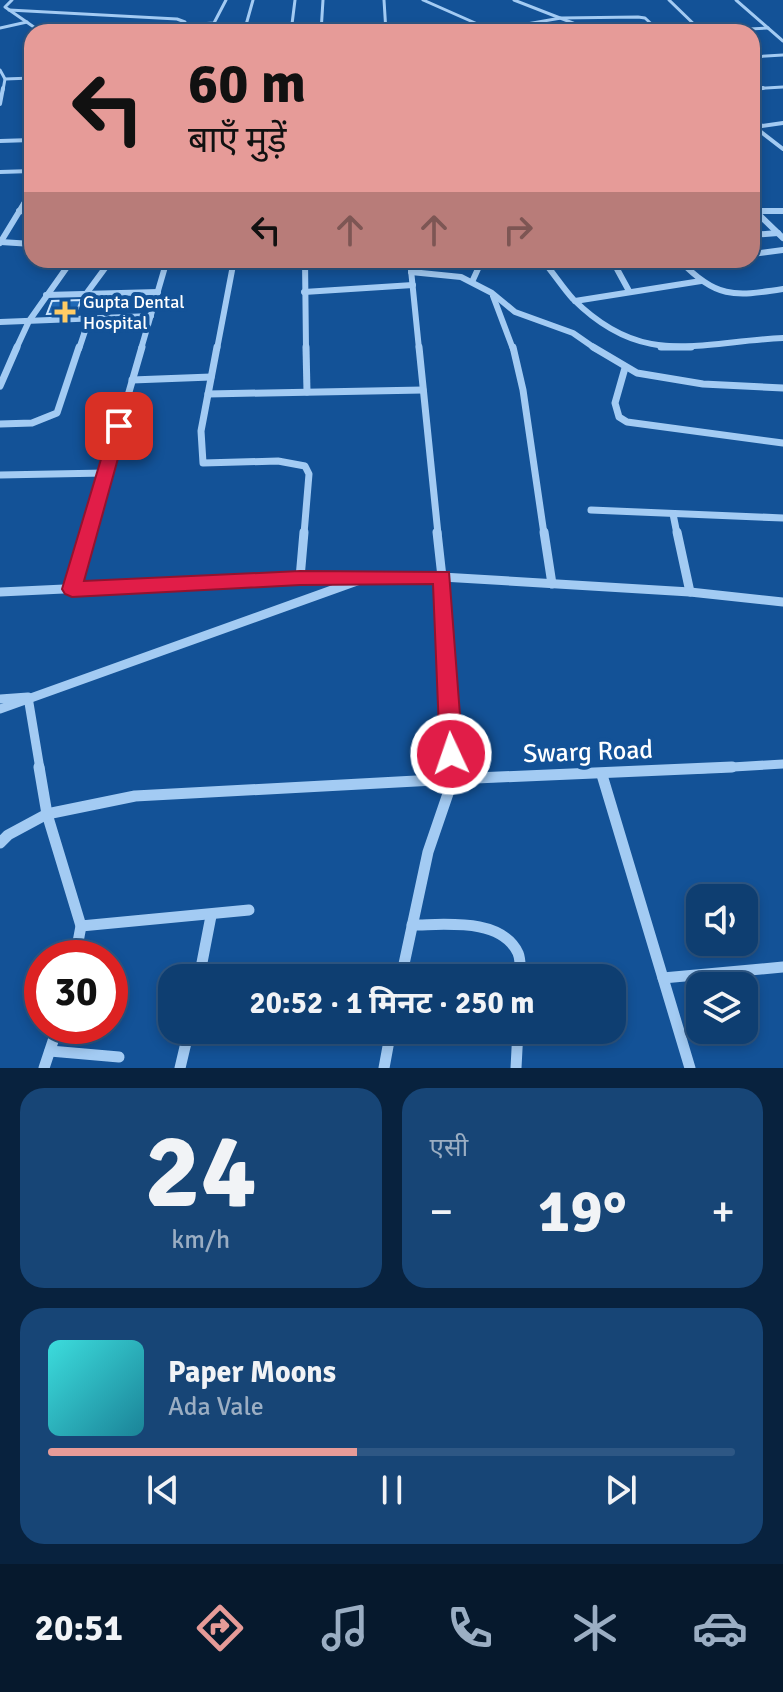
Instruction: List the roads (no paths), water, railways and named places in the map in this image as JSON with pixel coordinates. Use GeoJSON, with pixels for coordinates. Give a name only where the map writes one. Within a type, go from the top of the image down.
{"type":"FeatureCollection","features":[{"type":"Feature","properties":{"kind":"street"},"geometry":{"type":"LineString","coordinates":[[12,0],[5,6],[30,24]]}},
{"type":"Feature","properties":{"kind":"street"},"geometry":{"type":"LineString","coordinates":[[200,24],[214,23],[226,0]]}},
{"type":"Feature","properties":{"kind":"street"},"geometry":{"type":"LineString","coordinates":[[246,24],[253,0]]}},
{"type":"Feature","properties":{"kind":"street"},"geometry":{"type":"LineString","coordinates":[[292,24],[295,0]]}},
{"type":"Feature","properties":{"kind":"street"},"geometry":{"type":"LineString","coordinates":[[322,24],[323,0]]}},
{"type":"Feature","properties":{"kind":"street"},"geometry":{"type":"LineString","coordinates":[[384,0],[386,24]]}},
{"type":"Feature","properties":{"kind":"street"},"geometry":{"type":"LineString","coordinates":[[423,0],[478,24]]}},
{"type":"Feature","properties":{"kind":"street"},"geometry":{"type":"LineString","coordinates":[[514,0],[576,24]]}},
{"type":"Feature","properties":{"kind":"street"},"geometry":{"type":"LineString","coordinates":[[669,0],[694,24]]}},
{"type":"Feature","properties":{"kind":"street"},"geometry":{"type":"LineString","coordinates":[[736,0],[783,41]]}},
{"type":"Feature","properties":{"kind":"street"},"geometry":{"type":"LineString","coordinates":[[9,10],[165,18],[182,20],[184,24]]}},
{"type":"Feature","properties":{"kind":"street"},"geometry":{"type":"LineString","coordinates":[[522,24],[561,18],[642,17],[650,24]]}},
{"type":"Feature","properties":{"kind":"street"},"geometry":{"type":"LineString","coordinates":[[0,28],[27,22]]}},
{"type":"Feature","properties":{"kind":"street"},"geometry":{"type":"LineString","coordinates":[[760,28],[768,28]]}},
{"type":"Feature","properties":{"kind":"street"},"geometry":{"type":"LineString","coordinates":[[760,56],[783,55]]}},
{"type":"Feature","properties":{"kind":"street"},"geometry":{"type":"LineString","coordinates":[[0,70],[5,79],[0,104]]}},
{"type":"Feature","properties":{"kind":"street"},"geometry":{"type":"LineString","coordinates":[[5,79],[24,78]]}},
{"type":"Feature","properties":{"kind":"street"},"geometry":{"type":"LineString","coordinates":[[760,88],[783,87]]}},
{"type":"Feature","properties":{"kind":"street"},"geometry":{"type":"LineString","coordinates":[[760,125],[783,123]]}},
{"type":"Feature","properties":{"kind":"street"},"geometry":{"type":"LineString","coordinates":[[760,131],[783,149]]}},
{"type":"Feature","properties":{"kind":"street"},"geometry":{"type":"LineString","coordinates":[[0,141],[24,140]]}},
{"type":"Feature","properties":{"kind":"street"},"geometry":{"type":"LineString","coordinates":[[0,172],[24,171]]}},
{"type":"Feature","properties":{"kind":"street"},"geometry":{"type":"LineString","coordinates":[[24,203],[1,240],[24,243]]}},
{"type":"Feature","properties":{"kind":"street"},"geometry":{"type":"LineString","coordinates":[[760,210],[783,211]]}},
{"type":"Feature","properties":{"kind":"street"},"geometry":{"type":"LineString","coordinates":[[19,211],[24,211]]}},
{"type":"Feature","properties":{"kind":"street"},"geometry":{"type":"LineString","coordinates":[[760,216],[780,235]]}},
{"type":"Feature","properties":{"kind":"street"},"geometry":{"type":"LineString","coordinates":[[760,253],[783,250]]}},
{"type":"Feature","properties":{"kind":"street"},"geometry":{"type":"LineString","coordinates":[[0,386],[29,321],[66,268]]}},
{"type":"Feature","properties":{"kind":"street"},"geometry":{"type":"LineString","coordinates":[[86,294],[105,268]]}},
{"type":"Feature","properties":{"kind":"street"},"geometry":{"type":"LineString","coordinates":[[72,589],[165,268]]}},
{"type":"Feature","properties":{"kind":"street"},"geometry":{"type":"LineString","coordinates":[[232,268],[200,447],[203,463],[278,461],[305,466],[309,474],[300,578]]}},
{"type":"Feature","properties":{"kind":"street"},"geometry":{"type":"LineString","coordinates":[[305,268],[307,392]]}},
{"type":"Feature","properties":{"kind":"street"},"geometry":{"type":"LineString","coordinates":[[404,964],[438,816],[453,779],[442,577],[411,268]]}},
{"type":"Feature","properties":{"kind":"street"},"geometry":{"type":"LineString","coordinates":[[472,282],[478,268]]}},
{"type":"Feature","properties":{"kind":"street"},"geometry":{"type":"LineString","coordinates":[[548,268],[575,301],[618,334],[654,348],[680,349],[783,338]]}},
{"type":"Feature","properties":{"kind":"street"},"geometry":{"type":"LineString","coordinates":[[618,268],[629,291]]}},
{"type":"Feature","properties":{"kind":"street"},"geometry":{"type":"LineString","coordinates":[[687,268],[722,296],[783,289]]}},
{"type":"Feature","properties":{"kind":"street"},"geometry":{"type":"LineString","coordinates":[[411,272],[445,274],[472,282],[492,293],[515,312],[573,333],[625,368],[667,380],[783,388]]}},
{"type":"Feature","properties":{"kind":"street"},"geometry":{"type":"LineString","coordinates":[[575,301],[701,281]]}},
{"type":"Feature","properties":{"kind":"street"},"geometry":{"type":"LineString","coordinates":[[304,292],[413,285]]}},
{"type":"Feature","properties":{"kind":"street"},"geometry":{"type":"LineString","coordinates":[[46,295],[158,292]]}},
{"type":"Feature","properties":{"kind":"street"},"geometry":{"type":"LineString","coordinates":[[492,293],[513,345],[523,390],[552,584]]}},
{"type":"Feature","properties":{"kind":"street"},"geometry":{"type":"LineString","coordinates":[[0,322],[151,316]]}},
{"type":"Feature","properties":{"kind":"street"},"geometry":{"type":"LineString","coordinates":[[0,424],[32,423],[57,413],[89,319]]}},
{"type":"Feature","properties":{"kind":"street"},"geometry":{"type":"LineString","coordinates":[[625,368],[615,403],[619,417],[627,422],[783,443]]}},
{"type":"Feature","properties":{"kind":"street"},"geometry":{"type":"LineString","coordinates":[[132,380],[211,377]]}},
{"type":"Feature","properties":{"kind":"street"},"geometry":{"type":"LineString","coordinates":[[208,394],[423,390]]}},
{"type":"Feature","properties":{"kind":"street"},"geometry":{"type":"LineString","coordinates":[[0,475],[105,473]]}},
{"type":"Feature","properties":{"kind":"street"},"geometry":{"type":"LineString","coordinates":[[591,510],[783,518]]}},
{"type":"Feature","properties":{"kind":"street"},"geometry":{"type":"LineString","coordinates":[[673,514],[690,592]]}},
{"type":"Feature","properties":{"kind":"street"},"geometry":{"type":"LineString","coordinates":[[0,592],[300,578],[442,577],[690,592],[783,602]]}},
{"type":"Feature","properties":{"kind":"street"},"geometry":{"type":"LineString","coordinates":[[0,709],[364,578]]}},
{"type":"Feature","properties":{"kind":"street"},"geometry":{"type":"LineString","coordinates":[[0,699],[28,697]]}},
{"type":"Feature","properties":{"kind":"street"},"geometry":{"type":"LineString","coordinates":[[28,697],[47,814],[81,926],[78,940]]}},
{"type":"Feature","properties":{"kind":"street","name":"Swarg Road"},"geometry":{"type":"LineString","coordinates":[[47,814],[135,796],[783,764]]}},
{"type":"Feature","properties":{"kind":"street"},"geometry":{"type":"LineString","coordinates":[[602,775],[690,1068]]}},
{"type":"Feature","properties":{"kind":"street"},"geometry":{"type":"LineString","coordinates":[[0,843],[47,814]]}},
{"type":"Feature","properties":{"kind":"street"},"geometry":{"type":"LineString","coordinates":[[81,926],[249,910]]}},
{"type":"Feature","properties":{"kind":"street"},"geometry":{"type":"LineString","coordinates":[[202,964],[211,916]]}},
{"type":"Feature","properties":{"kind":"street"},"geometry":{"type":"LineString","coordinates":[[412,925],[492,931],[510,941],[519,954],[520,964]]}},
{"type":"Feature","properties":{"kind":"street"},"geometry":{"type":"LineString","coordinates":[[663,978],[783,967]]}},
{"type":"Feature","properties":{"kind":"street"},"geometry":{"type":"LineString","coordinates":[[44,1068],[52,1044]]}},
{"type":"Feature","properties":{"kind":"street"},"geometry":{"type":"LineString","coordinates":[[180,1068],[186,1044]]}},
{"type":"Feature","properties":{"kind":"street"},"geometry":{"type":"LineString","coordinates":[[384,1068],[388,1044]]}},
{"type":"Feature","properties":{"kind":"street"},"geometry":{"type":"LineString","coordinates":[[516,1068],[517,1044]]}},
{"type":"Feature","properties":{"kind":"street"},"geometry":{"type":"LineString","coordinates":[[50,1051],[119,1057]]}},
{"type":"Feature","properties":{"kind":"place","name":"Gupta Dental Hospital"},"geometry":{"type":"Point","coordinates":[65,312]}}]}
